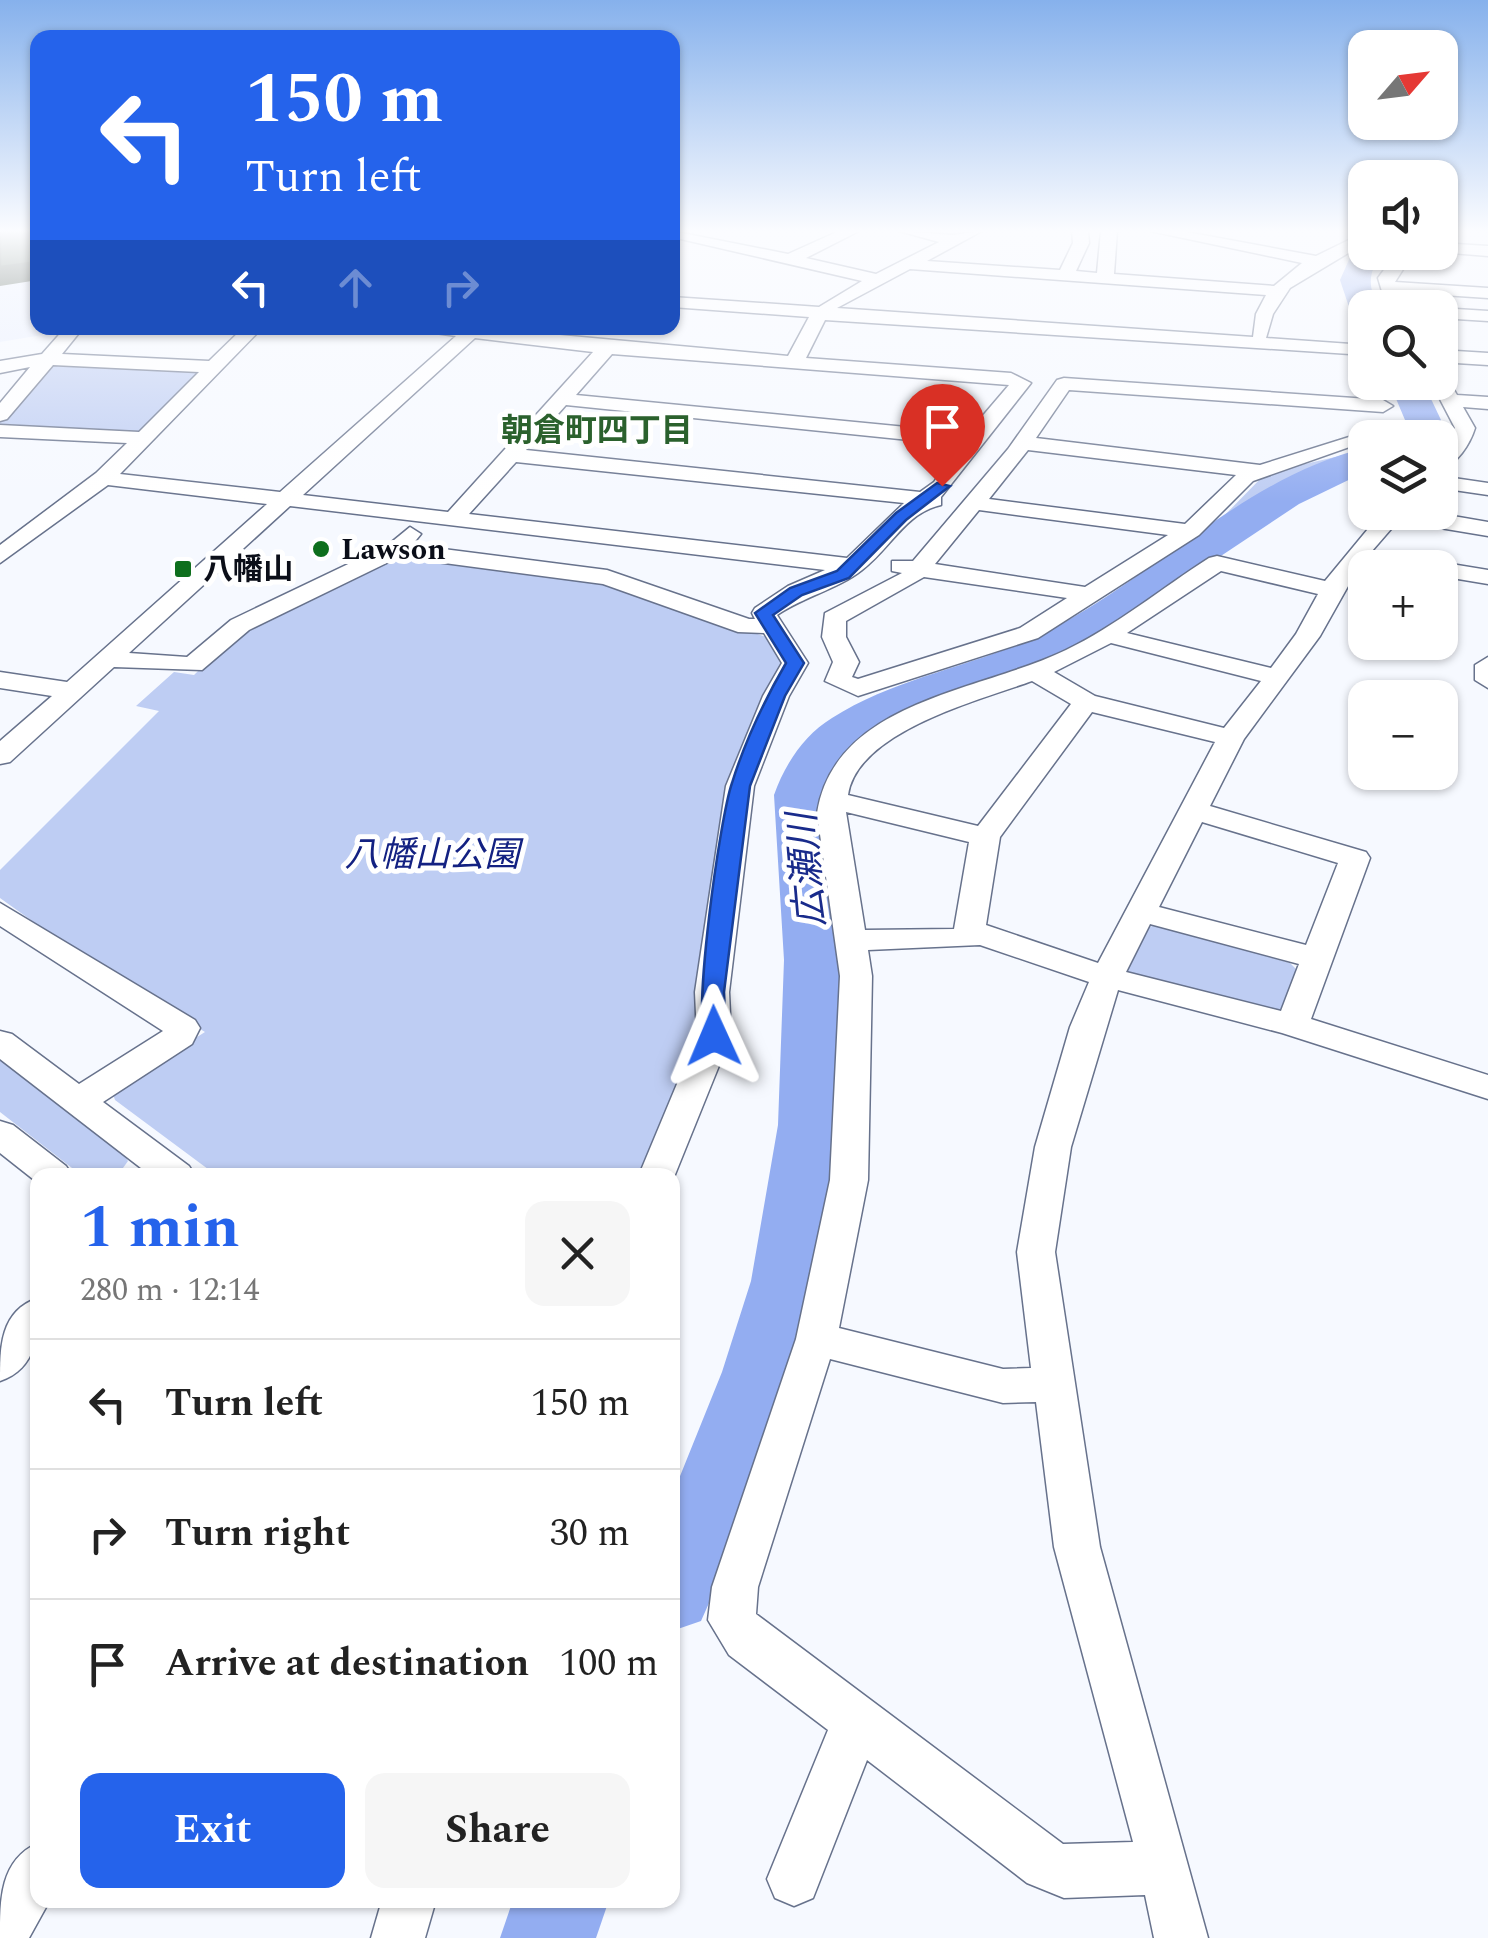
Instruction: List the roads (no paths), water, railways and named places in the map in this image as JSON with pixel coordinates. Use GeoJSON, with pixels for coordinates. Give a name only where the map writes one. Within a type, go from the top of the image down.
{"type":"FeatureCollection","features":[{"type":"Feature","properties":{"kind":"street"},"geometry":{"type":"LineString","coordinates":[[794,362],[818,321]]}},
{"type":"Feature","properties":{"kind":"street"},"geometry":{"type":"LineString","coordinates":[[1020,321],[1348,344]]}},
{"type":"Feature","properties":{"kind":"street"},"geometry":{"type":"LineString","coordinates":[[1050,321],[1260,334],[1348,344]]}},
{"type":"Feature","properties":{"kind":"street"},"geometry":{"type":"LineString","coordinates":[[1260,334],[1262,321]]}},
{"type":"Feature","properties":{"kind":"street"},"geometry":{"type":"LineString","coordinates":[[0,415],[68,335]]}},
{"type":"Feature","properties":{"kind":"street"},"geometry":{"type":"LineString","coordinates":[[0,556],[104,478],[246,335]]}},
{"type":"Feature","properties":{"kind":"street"},"geometry":{"type":"LineString","coordinates":[[0,756],[466,335]]}},
{"type":"Feature","properties":{"kind":"street"},"geometry":{"type":"LineString","coordinates":[[510,335],[754,367],[794,362],[1019,381],[1021,386],[974,440],[946,483],[901,516],[853,566],[796,592],[763,615],[795,663],[776,696],[740,786],[712,992],[714,1036],[661,1168]]}},
{"type":"Feature","properties":{"kind":"street"},"geometry":{"type":"LineString","coordinates":[[1458,347],[1488,349]]}},
{"type":"Feature","properties":{"kind":"street"},"geometry":{"type":"LineString","coordinates":[[453,518],[607,348]]}},
{"type":"Feature","properties":{"kind":"street"},"geometry":{"type":"LineString","coordinates":[[1458,357],[1488,359]]}},
{"type":"Feature","properties":{"kind":"street"},"geometry":{"type":"LineString","coordinates":[[0,368],[47,360],[212,368]]}},
{"type":"Feature","properties":{"kind":"street"},"geometry":{"type":"LineString","coordinates":[[1348,443],[1257,471],[1236,484],[1189,531],[1086,594],[1075,606],[1019,637],[858,688],[842,686],[838,677],[846,662],[834,637],[834,618],[846,608],[897,589],[917,572],[1022,443],[1061,386],[1070,383],[1383,406]]}},
{"type":"Feature","properties":{"kind":"street"},"geometry":{"type":"LineString","coordinates":[[1458,395],[1488,403]]}},
{"type":"Feature","properties":{"kind":"street"},"geometry":{"type":"LineString","coordinates":[[562,399],[727,408],[974,440]]}},
{"type":"Feature","properties":{"kind":"street"},"geometry":{"type":"LineString","coordinates":[[1380,400],[1387,420]]}},
{"type":"Feature","properties":{"kind":"street"},"geometry":{"type":"LineString","coordinates":[[0,432],[142,438]]}},
{"type":"Feature","properties":{"kind":"street"},"geometry":{"type":"LineString","coordinates":[[1022,443],[1257,471]]}},
{"type":"Feature","properties":{"kind":"street"},"geometry":{"type":"LineString","coordinates":[[510,455],[925,498],[940,503],[940,510],[897,561],[901,567],[1086,594]]}},
{"type":"Feature","properties":{"kind":"street"},"geometry":{"type":"LineString","coordinates":[[104,478],[853,566]]}},
{"type":"Feature","properties":{"kind":"street"},"geometry":{"type":"LineString","coordinates":[[1458,485],[1488,489]]}},
{"type":"Feature","properties":{"kind":"street"},"geometry":{"type":"LineString","coordinates":[[972,503],[1189,531]]}},
{"type":"Feature","properties":{"kind":"street"},"geometry":{"type":"LineString","coordinates":[[107,659],[193,666],[240,626],[396,550],[426,516]]}},
{"type":"Feature","properties":{"kind":"street"},"geometry":{"type":"LineString","coordinates":[[1458,524],[1488,529]]}},
{"type":"Feature","properties":{"kind":"street"},"geometry":{"type":"LineString","coordinates":[[1360,550],[1378,530]]}},
{"type":"Feature","properties":{"kind":"street"},"geometry":{"type":"LineString","coordinates":[[396,550],[606,577],[747,627],[770,625]]}},
{"type":"Feature","properties":{"kind":"street"},"geometry":{"type":"LineString","coordinates":[[1166,1868],[1064,1871],[1046,1864],[746,1640],[732,1620],[735,1586],[816,1339],[849,1180],[855,1059],[854,940],[832,803],[835,786],[855,754],[897,723],[1036,672],[1111,636],[1222,562],[1332,590]]}},
{"type":"Feature","properties":{"kind":"street"},"geometry":{"type":"LineString","coordinates":[[1181,1938],[1166,1868],[1077,1547],[1036,1252],[1037,1231],[1054,1147],[1088,1027],[1107,977],[1231,738],[1308,636],[1348,566]]}},
{"type":"Feature","properties":{"kind":"street"},"geometry":{"type":"LineString","coordinates":[[1458,572],[1488,576]]}},
{"type":"Feature","properties":{"kind":"street"},"geometry":{"type":"LineString","coordinates":[[1111,636],[1275,678]]}},
{"type":"Feature","properties":{"kind":"street"},"geometry":{"type":"LineString","coordinates":[[1488,665],[1488,680]]}},
{"type":"Feature","properties":{"kind":"street"},"geometry":{"type":"LineString","coordinates":[[1036,672],[1086,702],[1231,738]]}},
{"type":"Feature","properties":{"kind":"street"},"geometry":{"type":"LineString","coordinates":[[0,680],[73,690]]}},
{"type":"Feature","properties":{"kind":"street"},"geometry":{"type":"LineString","coordinates":[[854,940],[968,940],[969,914],[985,837],[1086,702]]}},
{"type":"Feature","properties":{"kind":"street"},"geometry":{"type":"LineString","coordinates":[[832,803],[856,804],[985,837]]}},
{"type":"Feature","properties":{"kind":"street"},"geometry":{"type":"LineString","coordinates":[[1193,810],[1355,858],[1292,1025]]}},
{"type":"Feature","properties":{"kind":"street"},"geometry":{"type":"LineString","coordinates":[[0,912],[183,1028],[180,1036],[80,1100]]}},
{"type":"Feature","properties":{"kind":"street"},"geometry":{"type":"LineString","coordinates":[[1140,912],[1316,958]]}},
{"type":"Feature","properties":{"kind":"street"},"geometry":{"type":"LineString","coordinates":[[971,931],[1107,977],[1292,1025],[1488,1087]]}},
{"type":"Feature","properties":{"kind":"street"},"geometry":{"type":"LineString","coordinates":[[0,1042],[80,1100],[155,1168]]}},
{"type":"Feature","properties":{"kind":"street"},"geometry":{"type":"LineString","coordinates":[[0,1134],[44,1168]]}},
{"type":"Feature","properties":{"kind":"street"},"geometry":{"type":"LineString","coordinates":[[0,1364],[30,1325]]}},
{"type":"Feature","properties":{"kind":"street"},"geometry":{"type":"LineString","coordinates":[[816,1339],[1002,1386],[1054,1384]]}},
{"type":"Feature","properties":{"kind":"street"},"geometry":{"type":"LineString","coordinates":[[794,1879],[844,1750],[862,1726]]}},
{"type":"Feature","properties":{"kind":"street"},"geometry":{"type":"LineString","coordinates":[[0,1936],[30,1883]]}},
{"type":"Feature","properties":{"kind":"street"},"geometry":{"type":"LineString","coordinates":[[398,1938],[407,1908]]}},
{"type":"Feature","properties":{"kind":"waterway","name":"広瀬川"},"geometry":{"type":"LineString","coordinates":[[1414,400],[1423,420]]}},
{"type":"Feature","properties":{"kind":"waterway","name":"広瀬川"},"geometry":{"type":"LineString","coordinates":[[680,1574],[759,1372],[796,1235],[813,1070],[813,960],[799,795],[811,766],[838,736],[873,714],[1065,640],[1248,519],[1324,475],[1348,466]]}},
{"type":"Feature","properties":{"kind":"waterway","name":"広瀬川"},"geometry":{"type":"LineString","coordinates":[[548,1938],[558,1908]]}},
{"type":"Feature","properties":{"kind":"place","name":"Lawson"},"geometry":{"type":"Point","coordinates":[321,549]}},
{"type":"Feature","properties":{"kind":"place","name":"八幡山"},"geometry":{"type":"Point","coordinates":[183,569]}},
{"type":"Feature","properties":{"kind":"district","name":"朝倉町四丁目"},"geometry":{"type":"Point","coordinates":[597,430]}},
{"type":"Feature","properties":{"kind":"park label","name":"八幡山公園"},"geometry":{"type":"Point","coordinates":[432,854]}}]}
